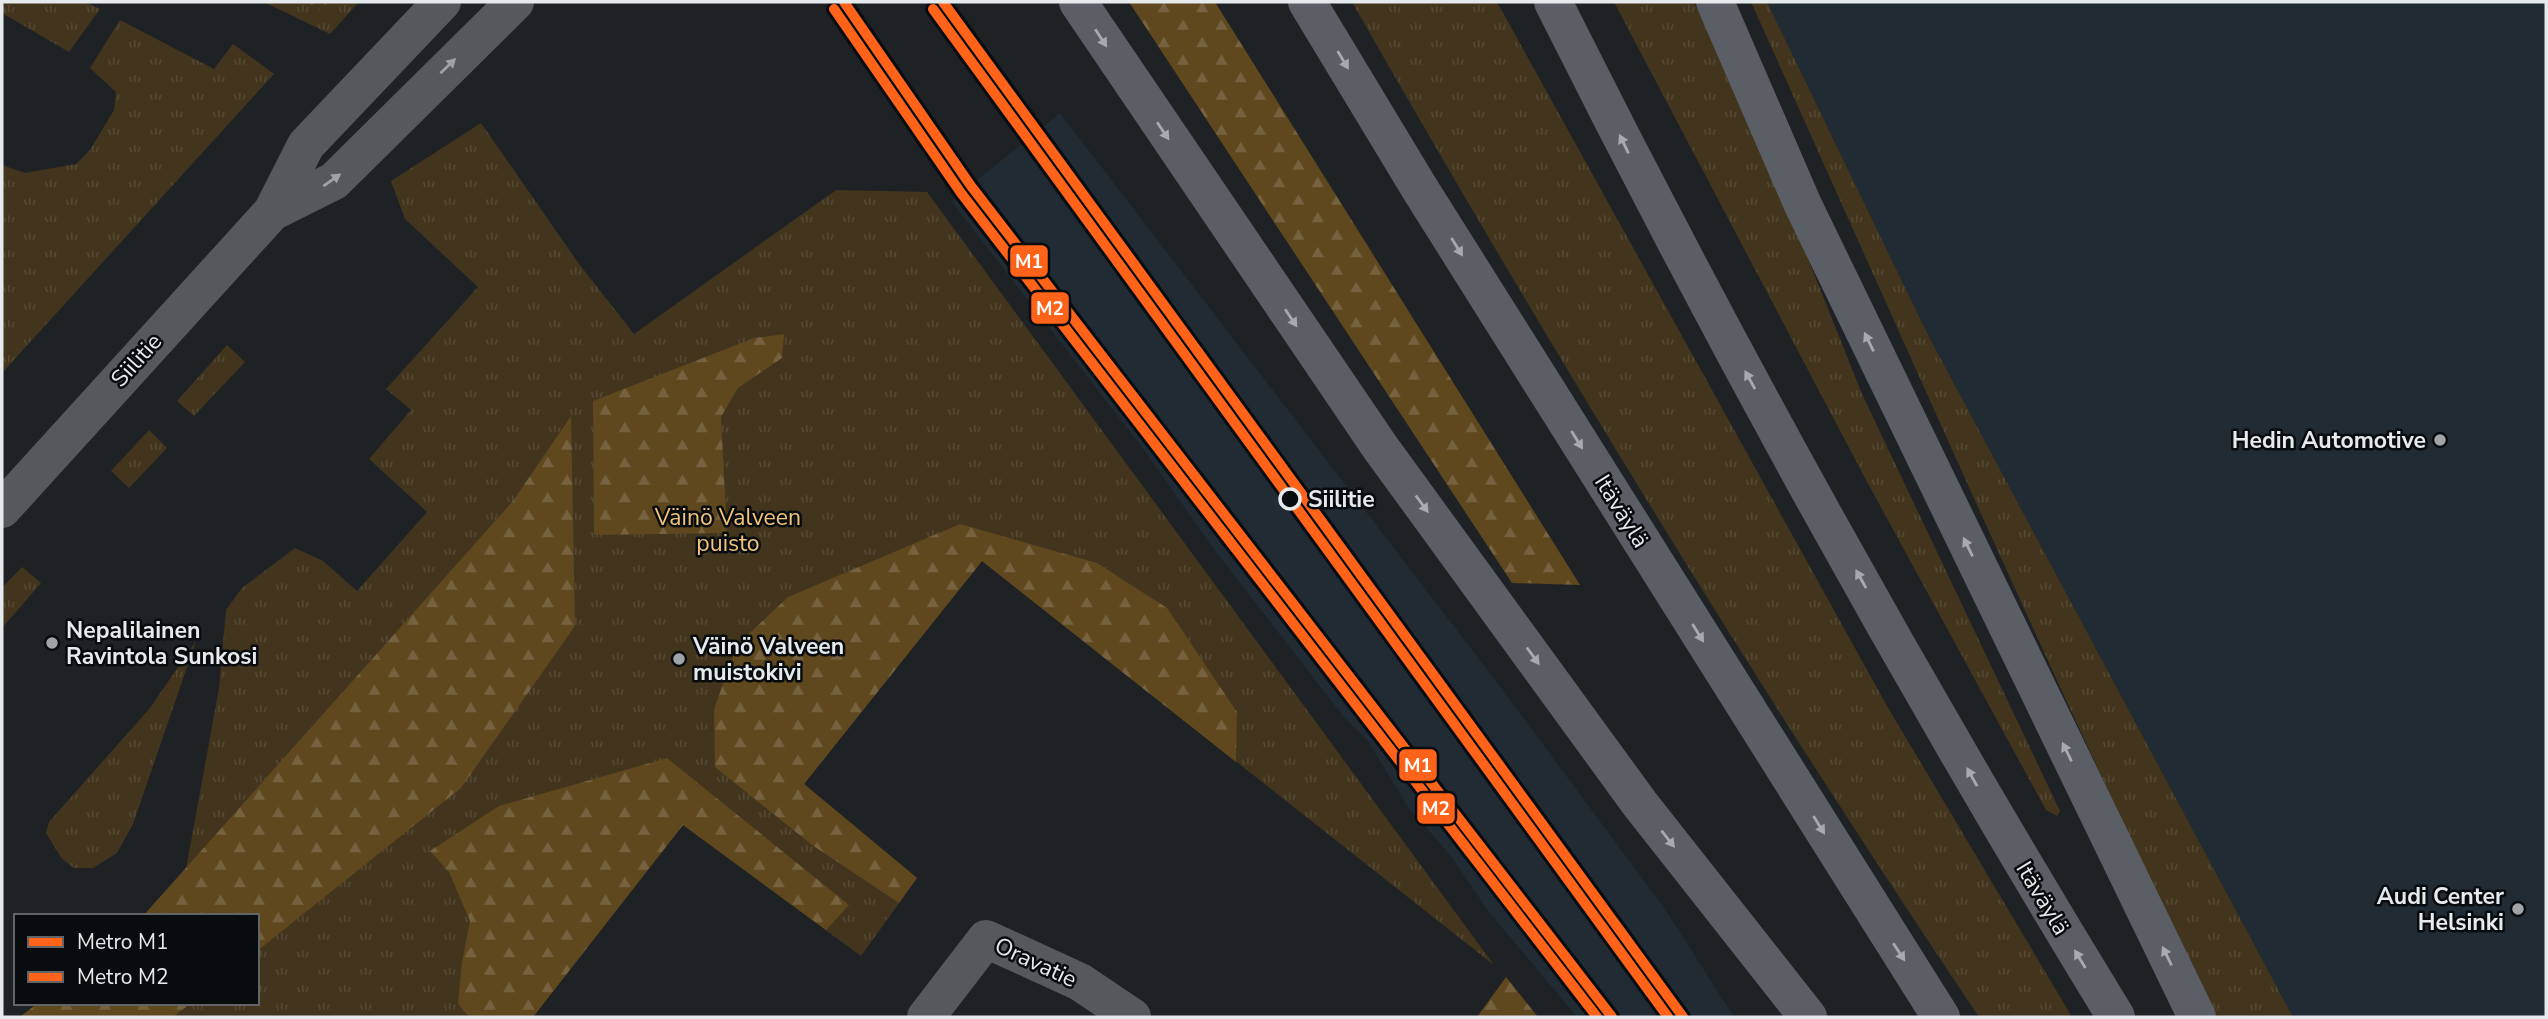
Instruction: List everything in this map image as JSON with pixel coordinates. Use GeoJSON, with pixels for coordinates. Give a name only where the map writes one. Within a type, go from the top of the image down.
{"type":"FeatureCollection","features":[{"type":"Feature","properties":{"kind":"highway"},"geometry":{"type":"LineString","coordinates":[[1077,2],[1380,447],[1640,804],[1808,1017]]}},
{"type":"Feature","properties":{"kind":"highway","name":"Itäväylä"},"geometry":{"type":"LineString","coordinates":[[1307,2],[1420,189],[1941,1017]]}},
{"type":"Feature","properties":{"kind":"highway","name":"Itäväylä"},"geometry":{"type":"LineString","coordinates":[[1553,2],[1654,205],[1781,437],[2006,837],[2116,1017]]}},
{"type":"Feature","properties":{"kind":"highway"},"geometry":{"type":"LineString","coordinates":[[1715,2],[1804,205],[2197,1017]]}},
{"type":"Feature","properties":{"kind":"street","name":"Siilitie"},"geometry":{"type":"LineString","coordinates":[[2,509],[271,212],[306,145],[442,2]]}},
{"type":"Feature","properties":{"kind":"street","name":"Siilitie"},"geometry":{"type":"LineString","coordinates":[[271,212],[334,181],[515,2]]}},
{"type":"Feature","properties":{"kind":"street","name":"Oravatie"},"geometry":{"type":"LineString","coordinates":[[926,1017],[986,939],[1080,982],[1132,1017]]}},
{"type":"Feature","properties":{"kind":"shaded area"},"geometry":{"type":"Polygon","coordinates":[[[1767,2],[2546,2],[2546,1017],[2293,1017],[1928,335],[1767,2]]]}},
{"type":"Feature","properties":{"kind":"shaded area"},"geometry":{"type":"Polygon","coordinates":[[[1060,113],[1499,685],[1665,909],[1734,1017],[1577,1017],[1489,912],[1450,855],[1408,807],[1368,741],[1343,716],[1216,552],[1141,446],[951,201],[1060,113]]]}},
{"type":"Feature","properties":{"kind":"green space"},"geometry":{"type":"Polygon","coordinates":[[[2,2],[85,2],[100,9],[69,52],[2,13],[2,2]]]}},
{"type":"Feature","properties":{"kind":"green space"},"geometry":{"type":"Polygon","coordinates":[[[264,2],[359,2],[330,34],[264,2]]]}},
{"type":"Feature","properties":{"kind":"green space"},"geometry":{"type":"Polygon","coordinates":[[[306,2],[338,2],[327,15],[306,2]]]}},
{"type":"Feature","properties":{"kind":"green space"},"geometry":{"type":"Polygon","coordinates":[[[1129,2],[1215,2],[1580,585],[1512,583],[1129,2]]]}},
{"type":"Feature","properties":{"kind":"green space"},"geometry":{"type":"Polygon","coordinates":[[[1352,2],[1497,2],[1887,706],[2072,1017],[1979,1017],[1815,768],[1656,515],[1502,260],[1352,2]]]}},
{"type":"Feature","properties":{"kind":"green space"},"geometry":{"type":"Polygon","coordinates":[[[1614,2],[1694,2],[1799,236],[1862,394],[2060,811],[2057,816],[2046,810],[1865,478],[1614,2]]]}},
{"type":"Feature","properties":{"kind":"green space"},"geometry":{"type":"Polygon","coordinates":[[[1751,2],[1767,2],[1928,335],[2293,1017],[2216,1017],[2038,638],[1751,2]]]}},
{"type":"Feature","properties":{"kind":"green space"},"geometry":{"type":"Polygon","coordinates":[[[120,20],[214,69],[233,44],[274,74],[2,373],[2,165],[25,173],[76,164],[90,150],[114,110],[116,92],[90,68],[120,20]]]}},
{"type":"Feature","properties":{"kind":"green space","name":"Väinö Valveen puisto"},"geometry":{"type":"Polygon","coordinates":[[[481,123],[579,264],[634,334],[836,190],[927,192],[1494,965],[982,561],[804,784],[917,878],[861,956],[683,825],[533,1017],[20,1017],[35,1005],[259,1005],[259,914],[145,914],[186,869],[219,688],[226,610],[242,588],[295,548],[323,561],[357,591],[427,512],[369,459],[411,410],[386,389],[478,287],[405,219],[391,181],[481,123]]]}},
{"type":"Feature","properties":{"kind":"green space"},"geometry":{"type":"Polygon","coordinates":[[[784,334],[782,358],[738,388],[721,417],[727,533],[594,535],[593,401],[754,338],[784,334]]]}},
{"type":"Feature","properties":{"kind":"green space"},"geometry":{"type":"Polygon","coordinates":[[[227,345],[245,362],[194,416],[177,401],[227,345]]]}},
{"type":"Feature","properties":{"kind":"green space"},"geometry":{"type":"Polygon","coordinates":[[[571,416],[575,626],[461,788],[259,949],[259,914],[145,914],[513,501],[571,416]]]}},
{"type":"Feature","properties":{"kind":"green space"},"geometry":{"type":"Polygon","coordinates":[[[149,430],[167,448],[129,488],[111,471],[149,430]]]}},
{"type":"Feature","properties":{"kind":"green space"},"geometry":{"type":"Polygon","coordinates":[[[960,524],[1097,563],[1167,608],[1237,712],[1236,762],[982,561],[804,784],[917,878],[899,903],[812,845],[715,767],[714,709],[737,645],[788,597],[960,524]]]}},
{"type":"Feature","properties":{"kind":"green space"},"geometry":{"type":"Polygon","coordinates":[[[22,567],[41,583],[2,628],[2,588],[22,567]]]}},
{"type":"Feature","properties":{"kind":"green space"},"geometry":{"type":"Polygon","coordinates":[[[196,641],[133,824],[117,853],[93,868],[74,868],[62,859],[46,833],[49,822],[150,708],[196,641]]]}},
{"type":"Feature","properties":{"kind":"green space"},"geometry":{"type":"Polygon","coordinates":[[[667,758],[849,905],[826,930],[683,825],[533,1017],[469,1017],[458,1004],[470,921],[449,872],[430,851],[499,806],[667,758]]]}},
{"type":"Feature","properties":{"kind":"green space"},"geometry":{"type":"Polygon","coordinates":[[[1506,977],[1538,1017],[1477,1017],[1506,977]]]}},
{"type":"Feature","properties":{"kind":"green space"},"geometry":{"type":"Polygon","coordinates":[[[35,1005],[188,1005],[173,1017],[20,1017],[35,1005]]]}},
{"type":"Feature","properties":{"kind":"metro line","name":"M1"},"geometry":{"type":"LineString","coordinates":[[844,2],[971,186],[1612,1017]]}},
{"type":"Feature","properties":{"kind":"metro line","name":"M1"},"geometry":{"type":"LineString","coordinates":[[943,2],[1683,1017]]}},
{"type":"Feature","properties":{"kind":"metro line","name":"M2"},"geometry":{"type":"LineString","coordinates":[[834,9],[961,193],[1597,1017]]}},
{"type":"Feature","properties":{"kind":"metro line","name":"M2"},"geometry":{"type":"LineString","coordinates":[[933,9],[1668,1017]]}},
{"type":"Feature","properties":{"kind":"place","name":"Hedin Automotive"},"geometry":{"type":"Point","coordinates":[2440,440]}},
{"type":"Feature","properties":{"kind":"place","name":"Siilitie"},"geometry":{"type":"Point","coordinates":[1290,499]}},
{"type":"Feature","properties":{"kind":"place","name":"Nepalilainen Ravintola Sunkosi"},"geometry":{"type":"Point","coordinates":[52,643]}},
{"type":"Feature","properties":{"kind":"place","name":"Väinö Valveen muistokivi"},"geometry":{"type":"Point","coordinates":[679,659]}},
{"type":"Feature","properties":{"kind":"place","name":"Audi Center Helsinki"},"geometry":{"type":"Point","coordinates":[2518,909]}}]}
